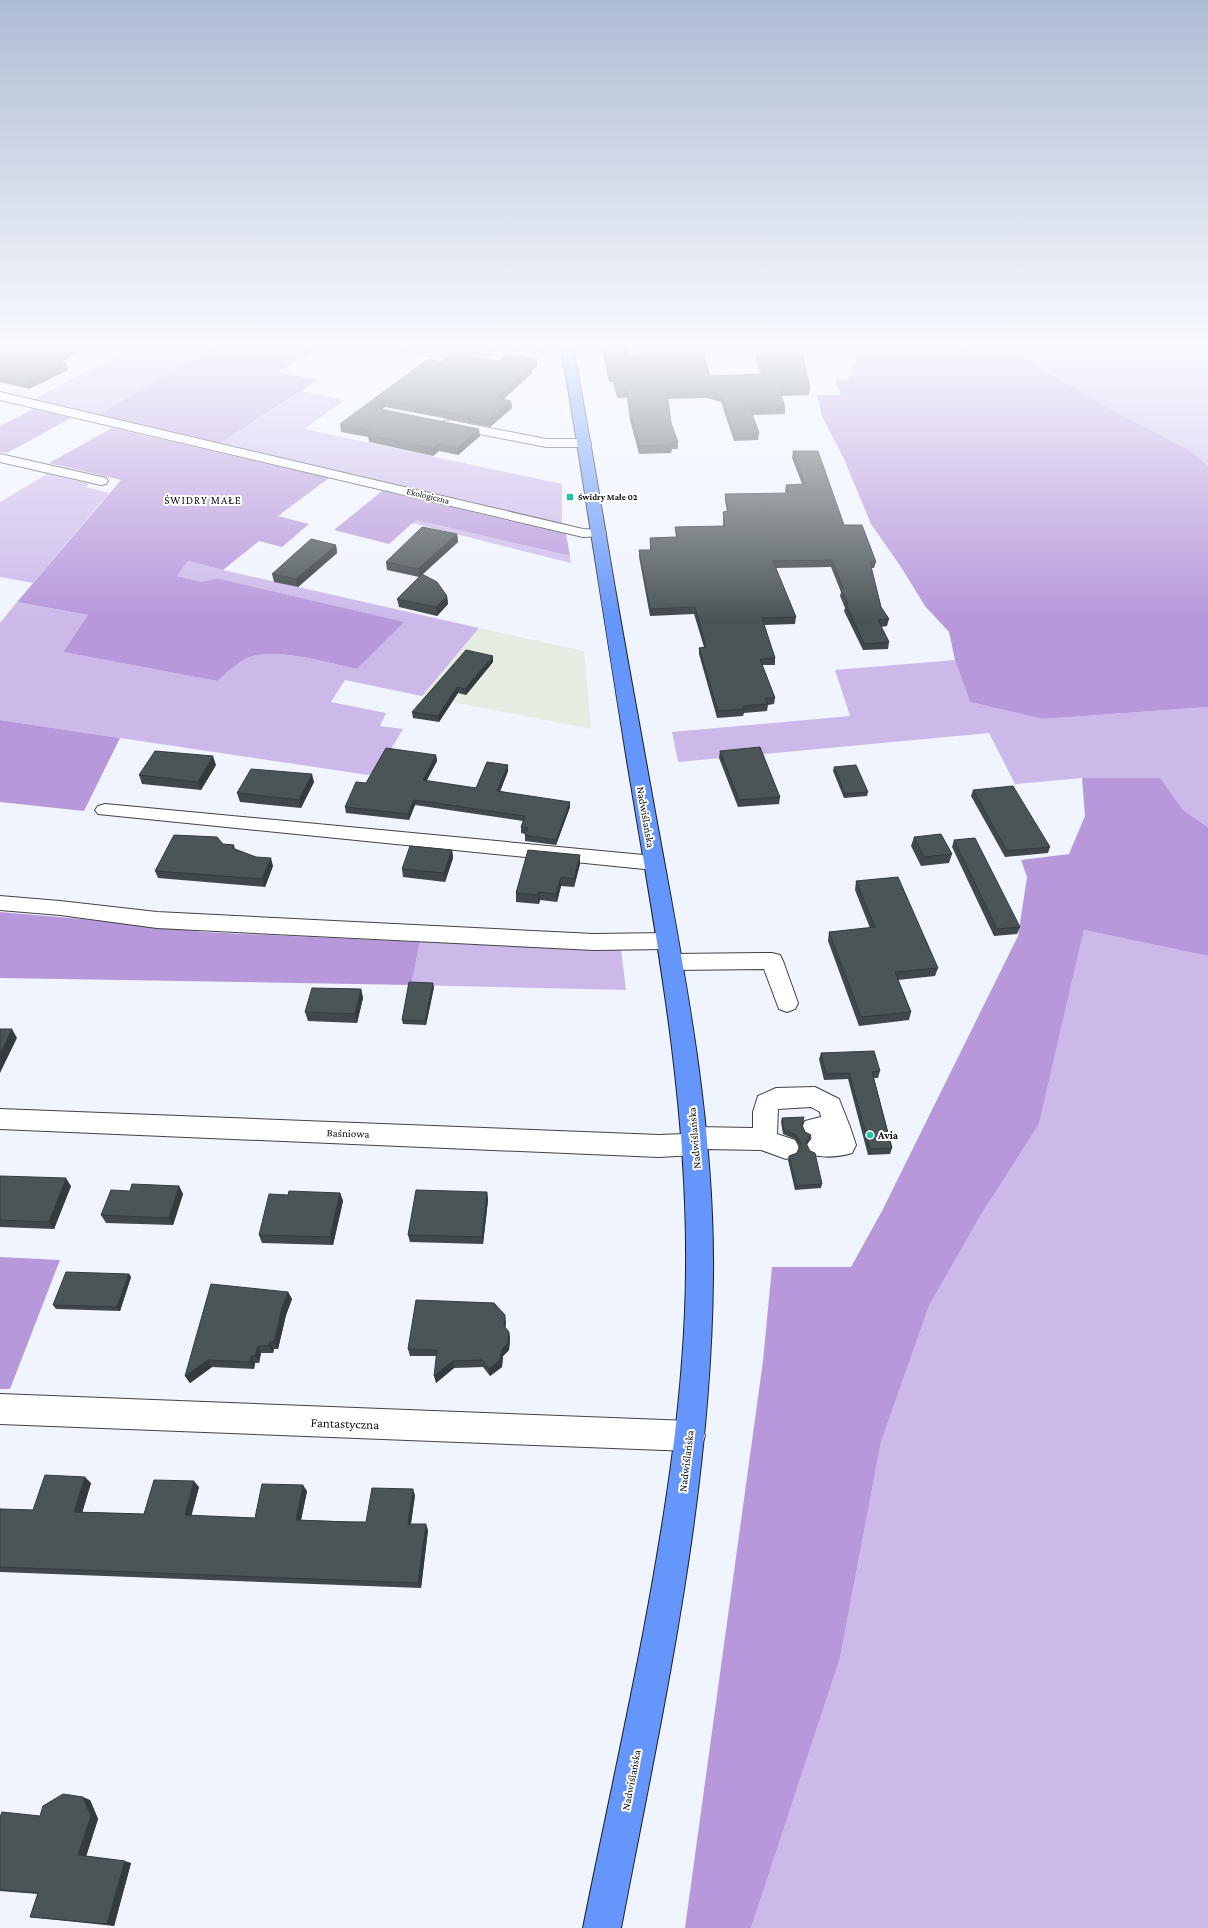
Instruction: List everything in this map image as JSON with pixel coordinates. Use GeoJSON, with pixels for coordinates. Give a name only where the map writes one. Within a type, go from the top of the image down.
{"type":"FeatureCollection","features":[{"type":"Feature","properties":{"kind":"main road","name":"Nadwiślańska"},"geometry":{"type":"LineString","coordinates":[[583,439],[669,951],[695,1141],[699,1222],[699,1304],[695,1384],[690,1436],[664,1608],[602,1928]]}},
{"type":"Feature","properties":{"kind":"street","name":"Ekologiczna"},"geometry":{"type":"LineString","coordinates":[[183,439],[583,533],[599,533]]}},
{"type":"Feature","properties":{"kind":"street"},"geometry":{"type":"LineString","coordinates":[[525,439],[546,443],[584,443]]}},
{"type":"Feature","properties":{"kind":"street"},"geometry":{"type":"LineString","coordinates":[[0,458],[101,481]]}},
{"type":"Feature","properties":{"kind":"street"},"geometry":{"type":"LineString","coordinates":[[105,810],[654,863]]}},
{"type":"Feature","properties":{"kind":"street"},"geometry":{"type":"LineString","coordinates":[[0,903],[60,908],[157,920],[594,942],[772,961],[787,1003]]}},
{"type":"Feature","properties":{"kind":"street","name":"Baśniowa"},"geometry":{"type":"LineString","coordinates":[[0,1119],[659,1146],[695,1141],[778,1139],[765,1108],[767,1103],[776,1098],[815,1097],[821,1099],[830,1106],[828,1136]]}},
{"type":"Feature","properties":{"kind":"street","name":"Fantastyczna"},"geometry":{"type":"LineString","coordinates":[[0,1409],[690,1436]]}},
{"type":"Feature","properties":{"kind":"shaded area"},"geometry":{"type":"Polygon","coordinates":[[[0,439],[33,439],[7,453],[0,452],[0,439]]]}},
{"type":"Feature","properties":{"kind":"shaded area"},"geometry":{"type":"Polygon","coordinates":[[[92,439],[160,439],[329,478],[278,516],[309,524],[282,547],[259,541],[223,570],[188,561],[177,576],[202,582],[217,578],[404,622],[357,669],[292,655],[265,654],[253,656],[243,660],[217,681],[63,652],[88,615],[17,602],[121,480],[49,463],[92,439]]]}},
{"type":"Feature","properties":{"kind":"shaded area"},"geometry":{"type":"Polygon","coordinates":[[[198,439],[227,439],[219,444],[198,439]]]}},
{"type":"Feature","properties":{"kind":"shaded area"},"geometry":{"type":"Polygon","coordinates":[[[227,439],[351,439],[562,484],[562,525],[219,444],[227,439]]]}},
{"type":"Feature","properties":{"kind":"shaded area"},"geometry":{"type":"Polygon","coordinates":[[[834,439],[1167,439],[1190,451],[1208,466],[1208,707],[1043,719],[970,702],[955,660],[949,632],[925,606],[901,567],[871,524],[844,459],[834,439]]]}},
{"type":"Feature","properties":{"kind":"shaded area"},"geometry":{"type":"Polygon","coordinates":[[[1166,439],[1208,439],[1208,466],[1188,451],[1166,439]]]}},
{"type":"Feature","properties":{"kind":"shaded area"},"geometry":{"type":"Polygon","coordinates":[[[47,474],[89,484],[86,487],[109,493],[33,583],[0,577],[0,502],[47,474]]]}},
{"type":"Feature","properties":{"kind":"shaded area"},"geometry":{"type":"Polygon","coordinates":[[[382,491],[566,534],[570,556],[416,520],[389,544],[334,530],[382,491]]]}},
{"type":"Feature","properties":{"kind":"shaded area"},"geometry":{"type":"Polygon","coordinates":[[[416,520],[570,556],[571,563],[412,523],[416,520]]]}},
{"type":"Feature","properties":{"kind":"shaded area"},"geometry":{"type":"Polygon","coordinates":[[[188,561],[479,628],[422,696],[345,680],[331,702],[386,713],[380,726],[403,729],[375,776],[0,720],[0,623],[17,602],[88,615],[63,652],[217,681],[243,660],[253,656],[265,654],[291,655],[357,669],[403,622],[217,578],[202,582],[177,576],[188,561]]]}},
{"type":"Feature","properties":{"kind":"shaded area"},"geometry":{"type":"Polygon","coordinates":[[[479,628],[584,651],[591,729],[422,696],[479,628]]]}},
{"type":"Feature","properties":{"kind":"shaded area"},"geometry":{"type":"Polygon","coordinates":[[[955,660],[970,702],[1043,719],[1208,707],[1208,827],[1183,810],[1159,778],[1082,778],[1015,784],[989,733],[678,762],[672,732],[850,716],[835,670],[955,660]]]}},
{"type":"Feature","properties":{"kind":"shaded area"},"geometry":{"type":"Polygon","coordinates":[[[0,720],[120,738],[84,811],[0,802],[0,720]]]}},
{"type":"Feature","properties":{"kind":"shaded area"},"geometry":{"type":"Polygon","coordinates":[[[1082,778],[1160,778],[1183,810],[1208,827],[1208,956],[1084,930],[1039,1124],[979,1218],[929,1306],[881,1442],[840,1658],[751,1928],[685,1928],[763,1361],[772,1267],[851,1267],[882,1211],[1018,936],[1027,877],[1021,860],[1069,854],[1085,816],[1082,778]]]}},
{"type":"Feature","properties":{"kind":"shaded area"},"geometry":{"type":"Polygon","coordinates":[[[0,912],[117,922],[204,932],[420,942],[411,985],[0,978],[0,912]]]}},
{"type":"Feature","properties":{"kind":"shaded area"},"geometry":{"type":"Polygon","coordinates":[[[1084,930],[1208,956],[1208,1928],[751,1928],[840,1658],[881,1442],[929,1306],[979,1218],[1039,1124],[1084,930]]]}},
{"type":"Feature","properties":{"kind":"shaded area"},"geometry":{"type":"Polygon","coordinates":[[[420,942],[547,948],[621,949],[626,990],[411,985],[420,942]]]}},
{"type":"Feature","properties":{"kind":"shaded area"},"geometry":{"type":"Polygon","coordinates":[[[0,1257],[60,1260],[10,1389],[0,1389],[0,1257]]]}},
{"type":"Feature","properties":{"kind":"building"},"geometry":{"type":"Polygon","coordinates":[[[388,439],[467,439],[457,448],[438,444],[433,448],[388,439]]]}},
{"type":"Feature","properties":{"kind":"building"},"geometry":{"type":"Polygon","coordinates":[[[638,439],[677,439],[678,442],[671,442],[672,445],[640,446],[638,439]]]}},
{"type":"Feature","properties":{"kind":"building"},"geometry":{"type":"Polygon","coordinates":[[[793,451],[818,451],[844,525],[862,525],[876,562],[870,562],[881,607],[889,619],[878,620],[889,642],[864,644],[846,604],[848,604],[841,589],[843,588],[832,560],[773,561],[796,617],[762,618],[775,658],[760,659],[775,698],[765,698],[768,704],[743,706],[744,709],[718,711],[699,648],[706,647],[695,607],[650,609],[639,550],[651,550],[650,538],[677,537],[675,527],[725,526],[723,512],[728,511],[725,494],[789,493],[786,485],[805,484],[793,451]]]}},
{"type":"Feature","properties":{"kind":"building"},"geometry":{"type":"Polygon","coordinates":[[[422,527],[457,534],[418,569],[386,562],[422,527]]]}},
{"type":"Feature","properties":{"kind":"building"},"geometry":{"type":"Polygon","coordinates":[[[311,539],[336,545],[296,579],[272,574],[311,539]]]}},
{"type":"Feature","properties":{"kind":"building"},"geometry":{"type":"Polygon","coordinates":[[[422,574],[437,582],[447,596],[436,607],[397,599],[422,574]]]}},
{"type":"Feature","properties":{"kind":"building"},"geometry":{"type":"Polygon","coordinates":[[[466,650],[493,656],[465,689],[457,687],[438,716],[412,712],[466,650]]]}},
{"type":"Feature","properties":{"kind":"building"},"geometry":{"type":"Polygon","coordinates":[[[760,747],[780,797],[739,800],[720,751],[760,747]]]}},
{"type":"Feature","properties":{"kind":"building"},"geometry":{"type":"Polygon","coordinates":[[[386,748],[436,755],[423,780],[476,788],[487,762],[508,765],[497,791],[570,802],[556,840],[525,835],[528,828],[521,827],[525,816],[414,800],[408,814],[345,807],[356,782],[366,783],[386,748]]]}},
{"type":"Feature","properties":{"kind":"building"},"geometry":{"type":"Polygon","coordinates":[[[155,751],[213,756],[198,782],[139,775],[155,751]]]}},
{"type":"Feature","properties":{"kind":"building"},"geometry":{"type":"Polygon","coordinates":[[[856,765],[868,792],[845,794],[834,767],[856,765]]]}},
{"type":"Feature","properties":{"kind":"building"},"geometry":{"type":"Polygon","coordinates":[[[251,769],[312,774],[299,800],[237,793],[251,769]]]}},
{"type":"Feature","properties":{"kind":"building"},"geometry":{"type":"Polygon","coordinates":[[[1013,786],[1050,847],[1007,851],[973,790],[1013,786]]]}},
{"type":"Feature","properties":{"kind":"building"},"geometry":{"type":"Polygon","coordinates":[[[941,834],[952,854],[924,857],[914,837],[941,834]]]}},
{"type":"Feature","properties":{"kind":"building"},"geometry":{"type":"Polygon","coordinates":[[[174,835],[217,837],[223,844],[234,845],[232,848],[256,857],[271,858],[262,879],[155,871],[174,835]]]}},
{"type":"Feature","properties":{"kind":"building"},"geometry":{"type":"Polygon","coordinates":[[[975,838],[1020,927],[997,929],[954,840],[975,838]]]}},
{"type":"Feature","properties":{"kind":"building"},"geometry":{"type":"Polygon","coordinates":[[[410,846],[452,850],[444,873],[402,869],[410,846]]]}},
{"type":"Feature","properties":{"kind":"building"},"geometry":{"type":"Polygon","coordinates":[[[528,850],[580,855],[574,879],[561,877],[556,894],[539,892],[538,895],[516,893],[528,850]]]}},
{"type":"Feature","properties":{"kind":"building"},"geometry":{"type":"Polygon","coordinates":[[[898,877],[938,968],[895,972],[911,1012],[861,1017],[829,932],[875,927],[856,881],[898,877]]]}},
{"type":"Feature","properties":{"kind":"building"},"geometry":{"type":"Polygon","coordinates":[[[409,982],[433,983],[425,1021],[402,1020],[409,982]]]}},
{"type":"Feature","properties":{"kind":"building"},"geometry":{"type":"Polygon","coordinates":[[[312,988],[361,989],[355,1014],[305,1012],[312,988]]]}},
{"type":"Feature","properties":{"kind":"building"},"geometry":{"type":"Polygon","coordinates":[[[0,1029],[12,1029],[0,1054],[0,1029]]]}},
{"type":"Feature","properties":{"kind":"building"},"geometry":{"type":"Polygon","coordinates":[[[874,1051],[880,1071],[872,1072],[892,1148],[870,1149],[849,1073],[826,1074],[821,1053],[874,1051]]]}},
{"type":"Feature","properties":{"kind":"building"},"geometry":{"type":"Polygon","coordinates":[[[804,1117],[802,1125],[805,1132],[811,1135],[806,1143],[810,1151],[815,1153],[822,1184],[796,1186],[789,1156],[797,1153],[801,1143],[796,1135],[784,1130],[782,1118],[804,1117]]]}},
{"type":"Feature","properties":{"kind":"building"},"geometry":{"type":"Polygon","coordinates":[[[0,1176],[66,1178],[49,1222],[0,1220],[0,1176]]]}},
{"type":"Feature","properties":{"kind":"building"},"geometry":{"type":"Polygon","coordinates":[[[132,1184],[179,1186],[169,1218],[101,1215],[111,1190],[130,1191],[132,1184]]]}},
{"type":"Feature","properties":{"kind":"building"},"geometry":{"type":"Polygon","coordinates":[[[416,1190],[487,1192],[482,1237],[408,1235],[416,1190]]]}},
{"type":"Feature","properties":{"kind":"building"},"geometry":{"type":"Polygon","coordinates":[[[289,1191],[340,1193],[330,1237],[259,1235],[269,1194],[288,1195],[289,1191]]]}},
{"type":"Feature","properties":{"kind":"building"},"geometry":{"type":"Polygon","coordinates":[[[66,1272],[129,1274],[117,1307],[53,1305],[66,1272]]]}},
{"type":"Feature","properties":{"kind":"building"},"geometry":{"type":"Polygon","coordinates":[[[211,1284],[288,1292],[282,1308],[274,1342],[270,1342],[269,1346],[258,1346],[255,1356],[251,1356],[250,1362],[208,1360],[185,1376],[211,1284]]]}},
{"type":"Feature","properties":{"kind":"building"},"geometry":{"type":"Polygon","coordinates":[[[416,1300],[494,1303],[505,1315],[504,1326],[509,1332],[508,1343],[502,1349],[500,1360],[489,1369],[482,1360],[453,1361],[434,1376],[437,1350],[408,1349],[416,1300]]]}},
{"type":"Feature","properties":{"kind":"building"},"geometry":{"type":"Polygon","coordinates":[[[45,1475],[85,1477],[74,1512],[144,1514],[154,1480],[194,1481],[185,1515],[255,1518],[262,1484],[303,1485],[296,1520],[366,1522],[372,1488],[413,1489],[408,1524],[426,1524],[418,1583],[0,1567],[0,1509],[33,1510],[45,1475]]]}},
{"type":"Feature","properties":{"kind":"building"},"geometry":{"type":"Polygon","coordinates":[[[63,1794],[83,1797],[91,1816],[78,1855],[125,1861],[107,1924],[30,1917],[38,1893],[0,1890],[0,1817],[2,1812],[40,1816],[43,1806],[63,1794]]]}},
{"type":"Feature","properties":{"kind":"place","name":"Świdry Małe 02"},"geometry":{"type":"Point","coordinates":[570,497]}},
{"type":"Feature","properties":{"kind":"place","name":"Avia"},"geometry":{"type":"Point","coordinates":[870,1135]}},
{"type":"Feature","properties":{"kind":"district","name":"ŚWIDRY MAŁE"},"geometry":{"type":"Point","coordinates":[203,500]}}]}
